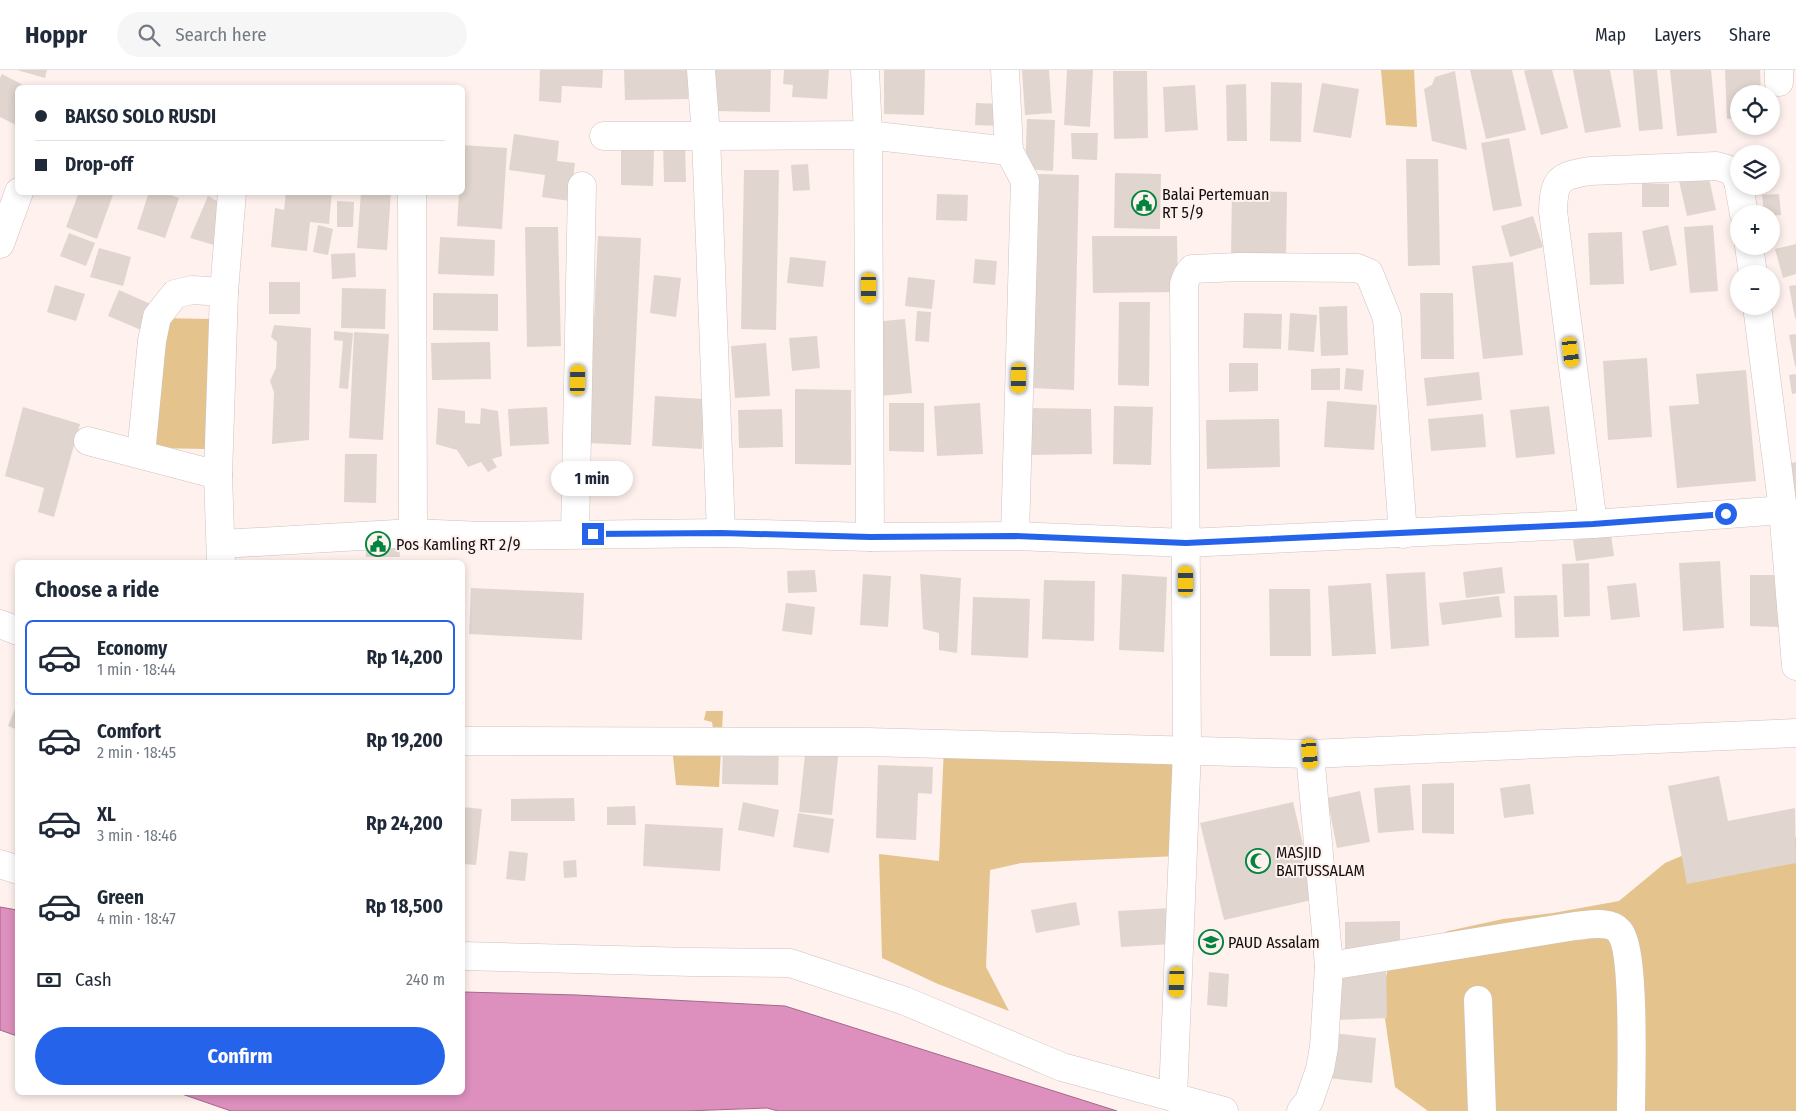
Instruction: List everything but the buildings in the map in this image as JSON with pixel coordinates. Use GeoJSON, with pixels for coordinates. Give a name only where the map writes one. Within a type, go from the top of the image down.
{"type":"FeatureCollection","features":[{"type":"Feature","properties":{"kind":"street"},"geometry":{"type":"LineString","coordinates":[[701,70],[706,136],[721,533]]}},
{"type":"Feature","properties":{"kind":"street"},"geometry":{"type":"LineString","coordinates":[[865,70],[868,135],[870,537]]}},
{"type":"Feature","properties":{"kind":"street"},"geometry":{"type":"LineString","coordinates":[[1005,70],[1009,151],[1025,181],[1015,536]]}},
{"type":"Feature","properties":{"kind":"street"},"geometry":{"type":"LineString","coordinates":[[604,136],[868,135],[1009,151]]}},
{"type":"Feature","properties":{"kind":"street"},"geometry":{"type":"LineString","coordinates":[[1593,524],[1553,211],[1554,193],[1558,182],[1570,174],[1590,171],[1716,166],[1730,170]]}},
{"type":"Feature","properties":{"kind":"street"},"geometry":{"type":"LineString","coordinates":[[575,534],[582,186]]}},
{"type":"Feature","properties":{"kind":"street"},"geometry":{"type":"LineString","coordinates":[[0,244],[18,195]]}},
{"type":"Feature","properties":{"kind":"street"},"geometry":{"type":"LineString","coordinates":[[232,195],[224,292],[218,475],[222,553],[413,533],[482,536],[721,533],[870,537],[1015,536],[1186,543],[1593,524],[1783,510]]}},
{"type":"Feature","properties":{"kind":"street"},"geometry":{"type":"LineString","coordinates":[[412,195],[413,533]]}},
{"type":"Feature","properties":{"kind":"street"},"geometry":{"type":"LineString","coordinates":[[1172,1097],[1187,750],[1184,284],[1186,276],[1192,270],[1200,268],[1357,268],[1369,273],[1387,318],[1403,534]]}},
{"type":"Feature","properties":{"kind":"street"},"geometry":{"type":"LineString","coordinates":[[141,454],[152,340],[157,317],[175,294],[192,290],[224,292]]}},
{"type":"Feature","properties":{"kind":"street"},"geometry":{"type":"LineString","coordinates":[[1758,315],[1783,510],[1796,666]]}},
{"type":"Feature","properties":{"kind":"street"},"geometry":{"type":"LineString","coordinates":[[88,441],[218,475]]}},
{"type":"Feature","properties":{"kind":"street"},"geometry":{"type":"LineString","coordinates":[[0,624],[15,630]]}},
{"type":"Feature","properties":{"kind":"street"},"geometry":{"type":"LineString","coordinates":[[465,741],[867,742],[1310,754],[1796,733]]}},
{"type":"Feature","properties":{"kind":"street"},"geometry":{"type":"LineString","coordinates":[[1300,1111],[1309,1101],[1320,1069],[1324,1047],[1329,966],[1310,754]]}},
{"type":"Feature","properties":{"kind":"street"},"geometry":{"type":"LineString","coordinates":[[0,864],[15,869]]}},
{"type":"Feature","properties":{"kind":"street"},"geometry":{"type":"LineString","coordinates":[[1329,966],[1575,926],[1603,924],[1613,927],[1619,930],[1625,941],[1630,977],[1631,1111]]}},
{"type":"Feature","properties":{"kind":"street"},"geometry":{"type":"LineString","coordinates":[[465,956],[790,963],[905,1001],[1062,1068],[1224,1111]]}},
{"type":"Feature","properties":{"kind":"street"},"geometry":{"type":"LineString","coordinates":[[1478,1000],[1482,1111]]}},
{"type":"Feature","properties":{"kind":"shaded area"},"geometry":{"type":"Polygon","coordinates":[[[1381,70],[1414,70],[1417,127],[1386,125],[1381,70]]]}},
{"type":"Feature","properties":{"kind":"shaded area"},"geometry":{"type":"Polygon","coordinates":[[[159,318],[210,319],[206,449],[155,448],[159,318]]]}},
{"type":"Feature","properties":{"kind":"shaded area"},"geometry":{"type":"Polygon","coordinates":[[[706,711],[723,711],[719,787],[676,785],[672,746],[713,729],[712,722],[704,720],[706,711]]]}},
{"type":"Feature","properties":{"kind":"shaded area"},"geometry":{"type":"Polygon","coordinates":[[[944,747],[1192,751],[1178,856],[1021,863],[990,870],[986,967],[1009,1011],[938,984],[882,958],[879,854],[939,861],[944,747]]]}},
{"type":"Feature","properties":{"kind":"shaded area"},"geometry":{"type":"Polygon","coordinates":[[[1796,837],[1796,1111],[1428,1111],[1395,1087],[1382,998],[1390,957],[1448,931],[1503,919],[1553,913],[1619,901],[1665,863],[1719,840],[1776,841],[1796,837]]]}},
{"type":"Feature","properties":{"kind":"shaded area"},"geometry":{"type":"Polygon","coordinates":[[[0,907],[15,910],[15,1035],[0,1030],[0,907]]]}},
{"type":"Feature","properties":{"kind":"shaded area"},"geometry":{"type":"Polygon","coordinates":[[[465,992],[577,995],[785,1006],[1117,1111],[778,1111],[767,1108],[685,1111],[231,1111],[185,1095],[465,1095],[465,992]]]}},
{"type":"Feature","properties":{"kind":"place","name":"Balai Pertemuan RT 5/9"},"geometry":{"type":"Point","coordinates":[1144,203]}},
{"type":"Feature","properties":{"kind":"place","name":"Pos Kamling RT 2/9"},"geometry":{"type":"Point","coordinates":[378,544]}},
{"type":"Feature","properties":{"kind":"place","name":"MASJID BAITUSSALAM"},"geometry":{"type":"Point","coordinates":[1258,861]}},
{"type":"Feature","properties":{"kind":"place","name":"PAUD Assalam"},"geometry":{"type":"Point","coordinates":[1211,942]}},
{"type":"Feature","properties":{"kind":"route"},"geometry":{"type":"LineString","coordinates":[[593,534],[721,533],[870,537],[1015,536],[1186,543],[1593,524],[1726,514]]}}]}
